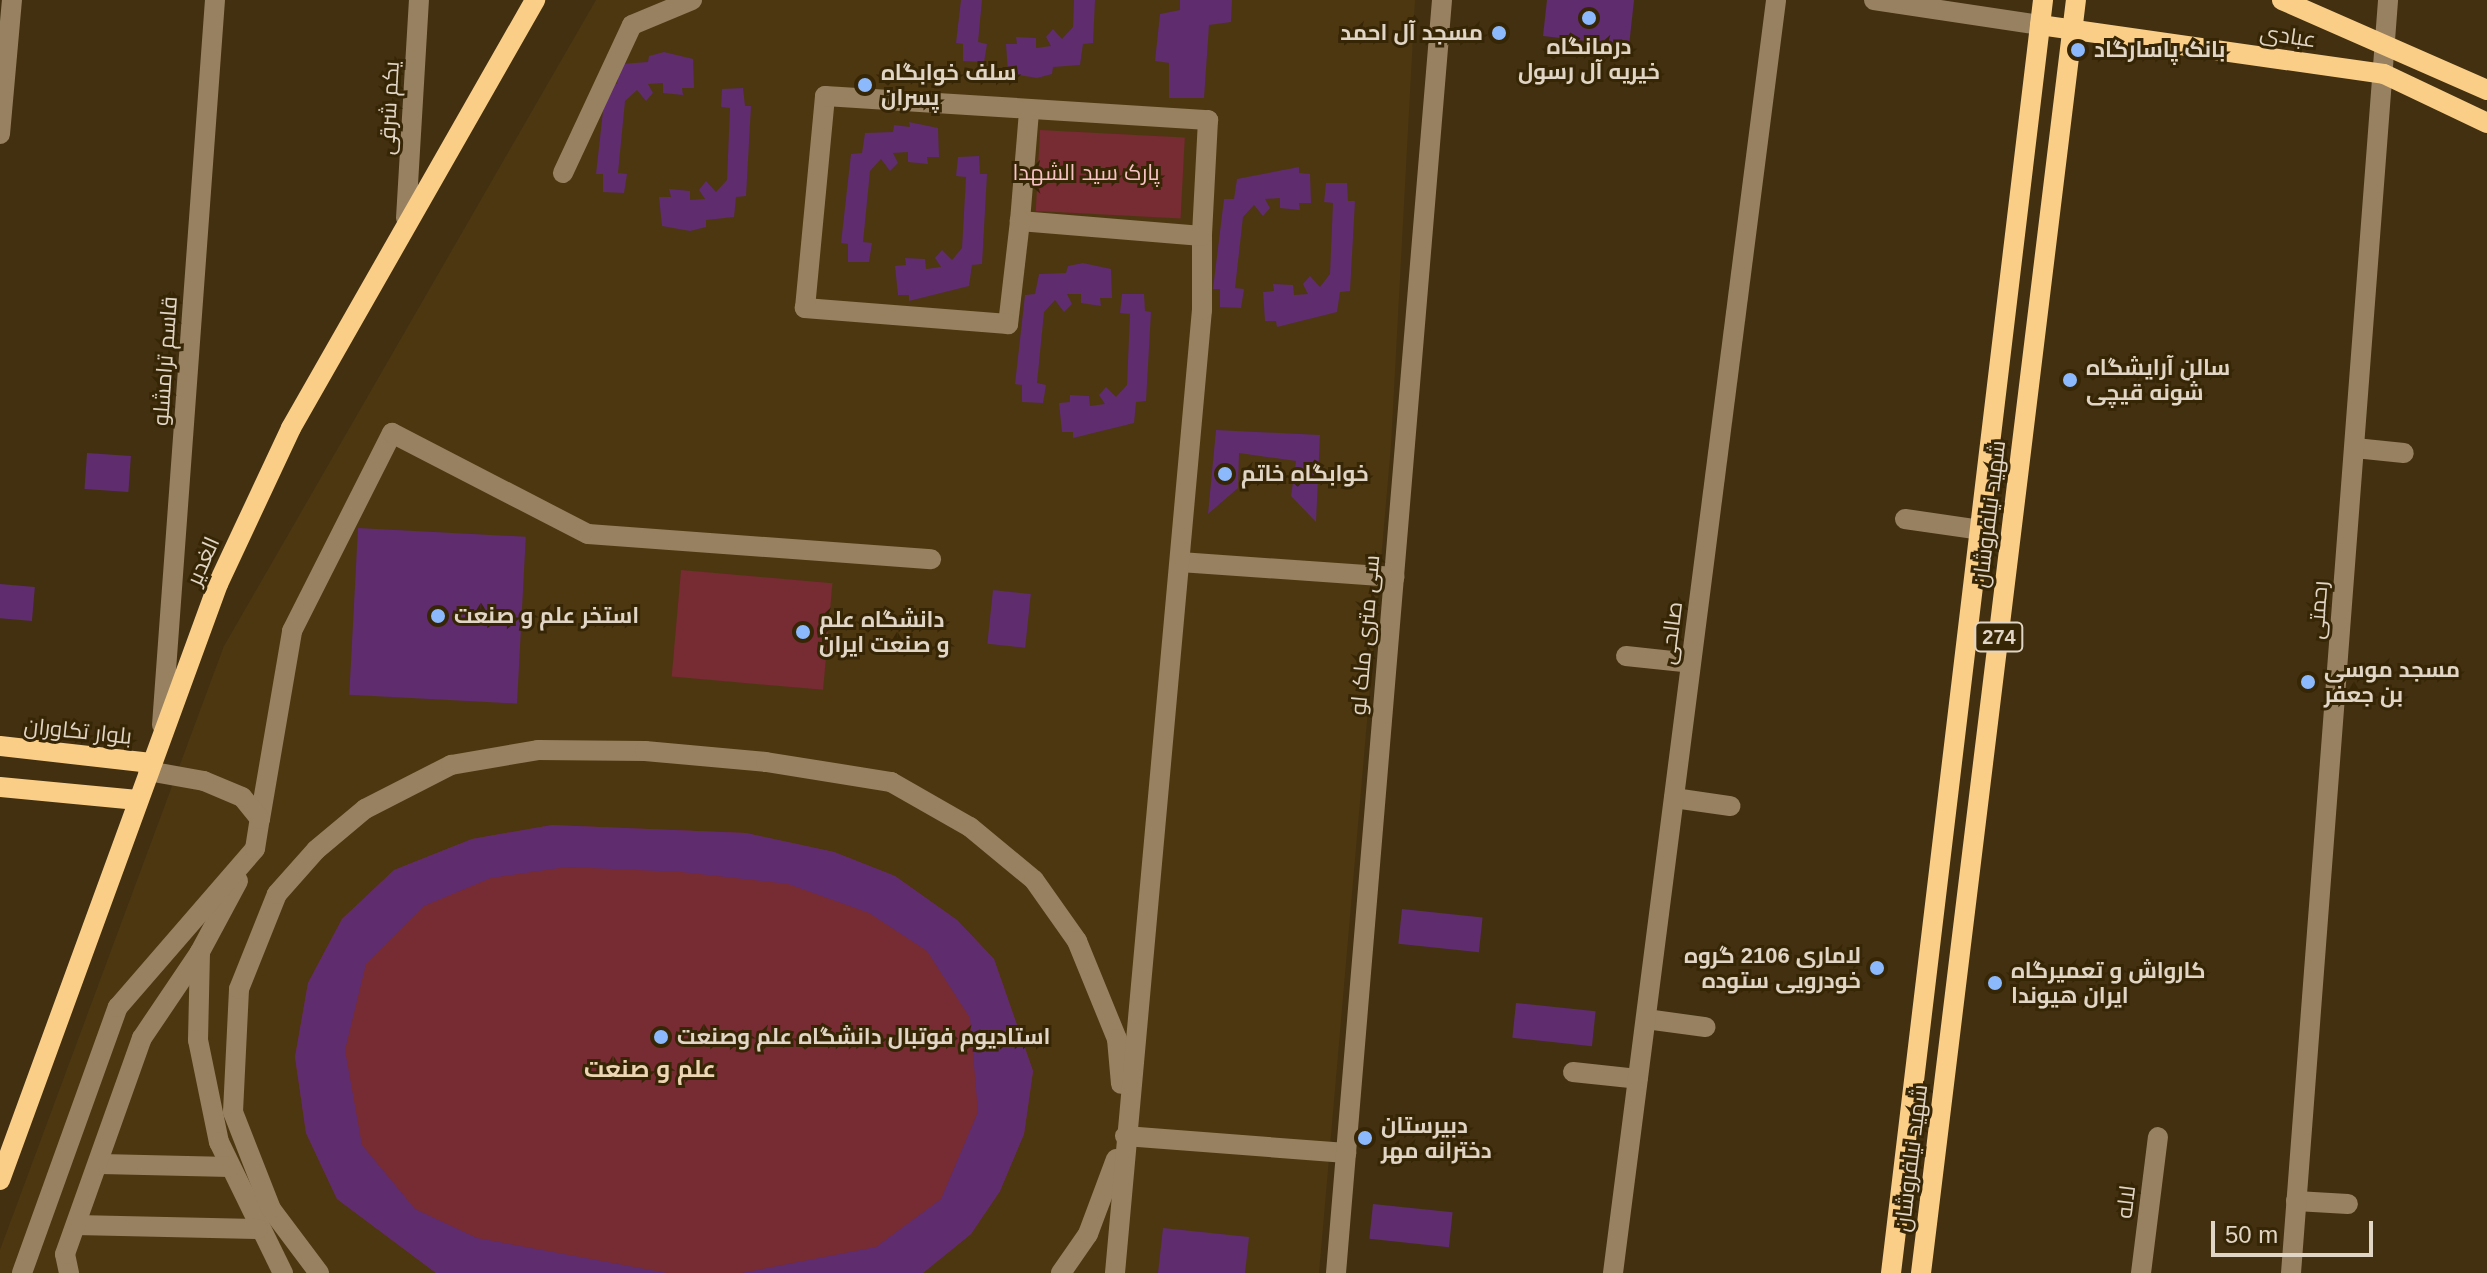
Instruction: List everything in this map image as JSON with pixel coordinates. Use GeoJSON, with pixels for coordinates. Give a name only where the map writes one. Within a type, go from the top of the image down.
{"type":"FeatureCollection","features":[{"type":"Feature","properties":{"kind":"main road","name":"الغدیر"},"geometry":{"type":"LineString","coordinates":[[0,1180],[162,725],[291,428],[406,218],[535,0]]}},
{"type":"Feature","properties":{"kind":"main road","name":"شهید نیلفروشان"},"geometry":{"type":"LineString","coordinates":[[1891,1273],[2043,0]]}},
{"type":"Feature","properties":{"kind":"main road","name":"شهید نیلفروشان"},"geometry":{"type":"LineString","coordinates":[[1921,1273],[2076,0]]}},
{"type":"Feature","properties":{"kind":"main road","name":"عبادی"},"geometry":{"type":"LineString","coordinates":[[2282,0],[2487,90]]}},
{"type":"Feature","properties":{"kind":"main road","name":"عبادی"},"geometry":{"type":"LineString","coordinates":[[2040,25],[2384,74],[2487,123]]}},
{"type":"Feature","properties":{"kind":"main road","name":"بلوار تکاوران"},"geometry":{"type":"LineString","coordinates":[[0,746],[149,767]]}},
{"type":"Feature","properties":{"kind":"main road"},"geometry":{"type":"LineString","coordinates":[[0,787],[137,800]]}},
{"type":"Feature","properties":{"kind":"street"},"geometry":{"type":"LineString","coordinates":[[0,134],[12,0]]}},
{"type":"Feature","properties":{"kind":"street","name":"قاسم ترامشلو"},"geometry":{"type":"LineString","coordinates":[[162,725],[215,0]]}},
{"type":"Feature","properties":{"kind":"street","name":"یکم شرقی"},"geometry":{"type":"LineString","coordinates":[[406,218],[419,0]]}},
{"type":"Feature","properties":{"kind":"street"},"geometry":{"type":"LineString","coordinates":[[563,173],[632,25],[692,0]]}},
{"type":"Feature","properties":{"kind":"street","name":"سی متری ملک لو"},"geometry":{"type":"LineString","coordinates":[[1336,1273],[1442,0]]}},
{"type":"Feature","properties":{"kind":"street","name":"صالحی"},"geometry":{"type":"LineString","coordinates":[[1613,1273],[1776,0]]}},
{"type":"Feature","properties":{"kind":"street"},"geometry":{"type":"LineString","coordinates":[[1874,0],[2040,25]]}},
{"type":"Feature","properties":{"kind":"street","name":"رحمتی"},"geometry":{"type":"LineString","coordinates":[[2291,1273],[2388,0]]}},
{"type":"Feature","properties":{"kind":"street"},"geometry":{"type":"LineString","coordinates":[[1029,111],[1008,324],[805,308],[825,96],[1208,120],[1202,310],[1115,1273]]}},
{"type":"Feature","properties":{"kind":"street"},"geometry":{"type":"LineString","coordinates":[[1020,221],[1202,236]]}},
{"type":"Feature","properties":{"kind":"street"},"geometry":{"type":"LineString","coordinates":[[69,1273],[65,1254],[101,1164],[142,1038],[200,952],[255,849],[292,631],[392,433],[588,534],[931,559]]}},
{"type":"Feature","properties":{"kind":"street"},"geometry":{"type":"LineString","coordinates":[[2355,448],[2404,453]]}},
{"type":"Feature","properties":{"kind":"street"},"geometry":{"type":"LineString","coordinates":[[1905,519],[1980,530]]}},
{"type":"Feature","properties":{"kind":"street"},"geometry":{"type":"LineString","coordinates":[[1180,562],[1394,577]]}},
{"type":"Feature","properties":{"kind":"street"},"geometry":{"type":"LineString","coordinates":[[1626,656],[1691,663]]}},
{"type":"Feature","properties":{"kind":"street"},"geometry":{"type":"LineString","coordinates":[[319,1273],[271,1209],[233,1112],[239,989],[277,894],[316,850],[365,809],[451,765],[538,750],[645,751],[891,782],[970,827],[1034,880],[1077,941],[1117,1039],[1125,1136],[1088,1234],[1061,1273]]}},
{"type":"Feature","properties":{"kind":"street"},"geometry":{"type":"LineString","coordinates":[[149,767],[204,781],[242,797],[260,819]]}},
{"type":"Feature","properties":{"kind":"street"},"geometry":{"type":"LineString","coordinates":[[1674,798],[1730,806]]}},
{"type":"Feature","properties":{"kind":"street"},"geometry":{"type":"LineString","coordinates":[[22,1273],[118,1007],[255,849]]}},
{"type":"Feature","properties":{"kind":"street"},"geometry":{"type":"LineString","coordinates":[[200,952],[198,1040],[219,1142],[258,1229],[283,1273]]}},
{"type":"Feature","properties":{"kind":"street"},"geometry":{"type":"LineString","coordinates":[[1646,1019],[1705,1027]]}},
{"type":"Feature","properties":{"kind":"street"},"geometry":{"type":"LineString","coordinates":[[1573,1072],[1638,1079]]}},
{"type":"Feature","properties":{"kind":"street"},"geometry":{"type":"LineString","coordinates":[[1125,1136],[1346,1153]]}},
{"type":"Feature","properties":{"kind":"street","name":"لاله"},"geometry":{"type":"LineString","coordinates":[[2141,1273],[2158,1137]]}},
{"type":"Feature","properties":{"kind":"street"},"geometry":{"type":"LineString","coordinates":[[101,1164],[230,1167]]}},
{"type":"Feature","properties":{"kind":"street"},"geometry":{"type":"LineString","coordinates":[[2296,1201],[2348,1204]]}},
{"type":"Feature","properties":{"kind":"street"},"geometry":{"type":"LineString","coordinates":[[76,1225],[258,1229]]}},
{"type":"Feature","properties":{"kind":"shaded area","name":"دانشگاه علم و صنعت ایران"},"geometry":{"type":"Polygon","coordinates":[[[596,0],[1415,0],[1391,445],[1319,1273],[0,1273],[0,1250],[224,646],[596,0]]]}},
{"type":"Feature","properties":{"kind":"green space","name":"پارک سید الشهدا"},"geometry":{"type":"Polygon","coordinates":[[[1040,130],[1185,138],[1181,218],[1036,211],[1040,130]]]}},
{"type":"Feature","properties":{"kind":"green space"},"geometry":{"type":"Polygon","coordinates":[[[681,570],[832,583],[823,690],[672,677],[681,570]]]}},
{"type":"Feature","properties":{"kind":"green space","name":"استادیوم فوتبال دانشگاه علم وصنعت"},"geometry":{"type":"Polygon","coordinates":[[[552,825],[746,833],[834,852],[895,876],[957,920],[994,959],[1033,1071],[1024,1134],[1000,1191],[971,1234],[923,1273],[436,1273],[337,1199],[306,1133],[295,1057],[308,983],[342,919],[394,870],[472,839],[552,825]]]}},
{"type":"Feature","properties":{"kind":"building"},"geometry":{"type":"Polygon","coordinates":[[[961,0],[982,0],[978,42],[987,44],[984,62],[963,61],[963,44],[956,43],[961,0]]]}},
{"type":"Feature","properties":{"kind":"building"},"geometry":{"type":"Polygon","coordinates":[[[1074,0],[1095,0],[1093,43],[1083,44],[1080,65],[1053,67],[1052,74],[1037,78],[1008,73],[1006,44],[1017,44],[1016,37],[1036,38],[1036,48],[1051,46],[1046,37],[1053,29],[1062,39],[1073,27],[1074,0]]]}},
{"type":"Feature","properties":{"kind":"building"},"geometry":{"type":"Polygon","coordinates":[[[1180,0],[1232,0],[1231,22],[1209,25],[1204,98],[1169,98],[1169,63],[1155,61],[1160,14],[1180,10],[1180,0]]]}},
{"type":"Feature","properties":{"kind":"building","name":"درمانگاه خیریه آل رسول"},"geometry":{"type":"Polygon","coordinates":[[[1547,0],[1634,0],[1629,46],[1543,36],[1547,0]]]}},
{"type":"Feature","properties":{"kind":"building"},"geometry":{"type":"Polygon","coordinates":[[[664,52],[693,59],[694,88],[682,88],[683,95],[663,93],[663,83],[648,84],[653,93],[646,101],[637,90],[625,101],[618,173],[627,174],[624,193],[603,192],[603,174],[596,174],[606,84],[617,84],[620,64],[648,62],[649,56],[664,52]]]}},
{"type":"Feature","properties":{"kind":"building"},"geometry":{"type":"Polygon","coordinates":[[[743,88],[745,106],[751,106],[746,196],[736,197],[734,217],[706,220],[706,227],[690,231],[662,226],[659,197],[671,197],[669,189],[690,191],[690,200],[705,199],[699,190],[706,181],[716,192],[727,180],[730,108],[721,107],[722,89],[743,88]]]}},
{"type":"Feature","properties":{"kind":"building"},"geometry":{"type":"Polygon","coordinates":[[[909,122],[938,128],[939,157],[927,157],[928,164],[908,162],[908,152],[893,153],[898,163],[890,171],[881,159],[870,171],[863,242],[872,243],[869,262],[848,262],[848,244],[841,243],[851,154],[862,153],[865,133],[893,132],[894,125],[910,127],[909,122]]]}},
{"type":"Feature","properties":{"kind":"building"},"geometry":{"type":"Polygon","coordinates":[[[979,156],[980,174],[987,174],[982,264],[972,265],[969,286],[909,301],[909,295],[898,295],[895,266],[906,265],[905,258],[925,259],[926,269],[941,267],[935,258],[942,250],[952,260],[962,248],[966,177],[956,176],[958,157],[979,156]]]}},
{"type":"Feature","properties":{"kind":"building"},"geometry":{"type":"Polygon","coordinates":[[[1299,167],[1299,173],[1310,174],[1311,203],[1299,203],[1300,210],[1280,208],[1280,198],[1265,199],[1270,208],[1263,216],[1254,205],[1243,217],[1235,288],[1244,289],[1241,308],[1220,307],[1220,289],[1213,289],[1224,199],[1234,199],[1237,179],[1299,167]]]}},
{"type":"Feature","properties":{"kind":"building"},"geometry":{"type":"Polygon","coordinates":[[[1326,183],[1347,183],[1348,201],[1355,201],[1350,291],[1340,292],[1337,312],[1277,327],[1276,321],[1265,321],[1263,292],[1274,291],[1273,284],[1293,285],[1294,295],[1308,294],[1303,284],[1310,276],[1320,287],[1330,274],[1333,203],[1324,202],[1326,183]]]}},
{"type":"Feature","properties":{"kind":"building"},"geometry":{"type":"Polygon","coordinates":[[[1083,263],[1111,269],[1112,298],[1100,298],[1101,306],[1081,303],[1081,294],[1067,294],[1072,304],[1064,312],[1055,300],[1044,312],[1037,383],[1046,385],[1043,403],[1022,402],[1022,385],[1015,384],[1025,295],[1035,294],[1039,274],[1066,273],[1068,266],[1083,263]]]}},
{"type":"Feature","properties":{"kind":"building"},"geometry":{"type":"Polygon","coordinates":[[[1122,294],[1144,294],[1145,311],[1151,312],[1146,401],[1136,402],[1134,423],[1073,438],[1073,432],[1062,432],[1059,403],[1070,402],[1070,395],[1089,396],[1090,406],[1105,404],[1099,395],[1106,387],[1116,397],[1127,385],[1130,314],[1120,313],[1122,294]]]}},
{"type":"Feature","properties":{"kind":"building","name":"خوابگاه خاتم"},"geometry":{"type":"Polygon","coordinates":[[[1216,430],[1320,435],[1316,522],[1291,496],[1296,461],[1239,453],[1238,488],[1208,514],[1216,430]]]}},
{"type":"Feature","properties":{"kind":"building"},"geometry":{"type":"Polygon","coordinates":[[[87,453],[131,456],[128,492],[84,489],[87,453]]]}},
{"type":"Feature","properties":{"kind":"building","name":"استخر علم و صنعت"},"geometry":{"type":"Polygon","coordinates":[[[358,528],[526,537],[517,704],[349,695],[358,528]]]}},
{"type":"Feature","properties":{"kind":"building"},"geometry":{"type":"Polygon","coordinates":[[[0,584],[35,587],[32,621],[0,618],[0,584]]]}},
{"type":"Feature","properties":{"kind":"building"},"geometry":{"type":"Polygon","coordinates":[[[993,590],[1031,594],[1025,648],[987,644],[993,590]]]}},
{"type":"Feature","properties":{"kind":"building"},"geometry":{"type":"Polygon","coordinates":[[[552,825],[746,833],[834,852],[895,876],[957,920],[994,959],[1033,1071],[1024,1134],[1000,1191],[971,1234],[923,1273],[742,1273],[876,1247],[941,1199],[978,1112],[970,1018],[927,951],[869,913],[788,884],[681,872],[567,867],[491,878],[424,906],[366,964],[345,1050],[362,1145],[415,1209],[477,1238],[667,1273],[436,1273],[337,1199],[306,1133],[295,1057],[308,983],[342,919],[394,870],[472,839],[552,825]]]}},
{"type":"Feature","properties":{"kind":"building"},"geometry":{"type":"Polygon","coordinates":[[[1402,909],[1483,917],[1479,952],[1398,944],[1402,909]]]}},
{"type":"Feature","properties":{"kind":"building"},"geometry":{"type":"Polygon","coordinates":[[[1516,1003],[1596,1011],[1592,1046],[1512,1038],[1516,1003]]]}},
{"type":"Feature","properties":{"kind":"building"},"geometry":{"type":"Polygon","coordinates":[[[1373,1204],[1453,1212],[1449,1247],[1369,1239],[1373,1204]]]}},
{"type":"Feature","properties":{"kind":"building"},"geometry":{"type":"Polygon","coordinates":[[[1163,1228],[1249,1237],[1245,1273],[1158,1273],[1163,1228]]]}},
{"type":"Feature","properties":{"kind":"place","name":"درمانگاه خیریه آل رسول"},"geometry":{"type":"Point","coordinates":[1589,18]}},
{"type":"Feature","properties":{"kind":"place","name":"مسجد آل احمد"},"geometry":{"type":"Point","coordinates":[1499,33]}},
{"type":"Feature","properties":{"kind":"place","name":"بانک پاسارگاد"},"geometry":{"type":"Point","coordinates":[2078,50]}},
{"type":"Feature","properties":{"kind":"place","name":"سلف خوابگاه پسران"},"geometry":{"type":"Point","coordinates":[865,85]}},
{"type":"Feature","properties":{"kind":"place","name":"سالن آرایشگاه شونه قیچی"},"geometry":{"type":"Point","coordinates":[2070,380]}},
{"type":"Feature","properties":{"kind":"place","name":"خوابگاه خاتم"},"geometry":{"type":"Point","coordinates":[1225,474]}},
{"type":"Feature","properties":{"kind":"place","name":"استخر علم و صنعت"},"geometry":{"type":"Point","coordinates":[438,616]}},
{"type":"Feature","properties":{"kind":"place","name":"دانشگاه علم و صنعت ایران"},"geometry":{"type":"Point","coordinates":[803,632]}},
{"type":"Feature","properties":{"kind":"place","name":"مسجد موسی بن جعفر"},"geometry":{"type":"Point","coordinates":[2308,682]}},
{"type":"Feature","properties":{"kind":"place","name":"لاماری 2106 گروه خودرویی ستوده"},"geometry":{"type":"Point","coordinates":[1877,968]}},
{"type":"Feature","properties":{"kind":"place","name":"کارواش و تعمیرگاه ایران هیوندا"},"geometry":{"type":"Point","coordinates":[1995,983]}},
{"type":"Feature","properties":{"kind":"place","name":"استادیوم فوتبال دانشگاه علم وصنعت"},"geometry":{"type":"Point","coordinates":[661,1037]}},
{"type":"Feature","properties":{"kind":"place","name":"دبیرستان دخترانه مهر"},"geometry":{"type":"Point","coordinates":[1365,1138]}},
{"type":"Feature","properties":{"kind":"district","name":"علم و صنعت"},"geometry":{"type":"Point","coordinates":[650,1069]}}]}
